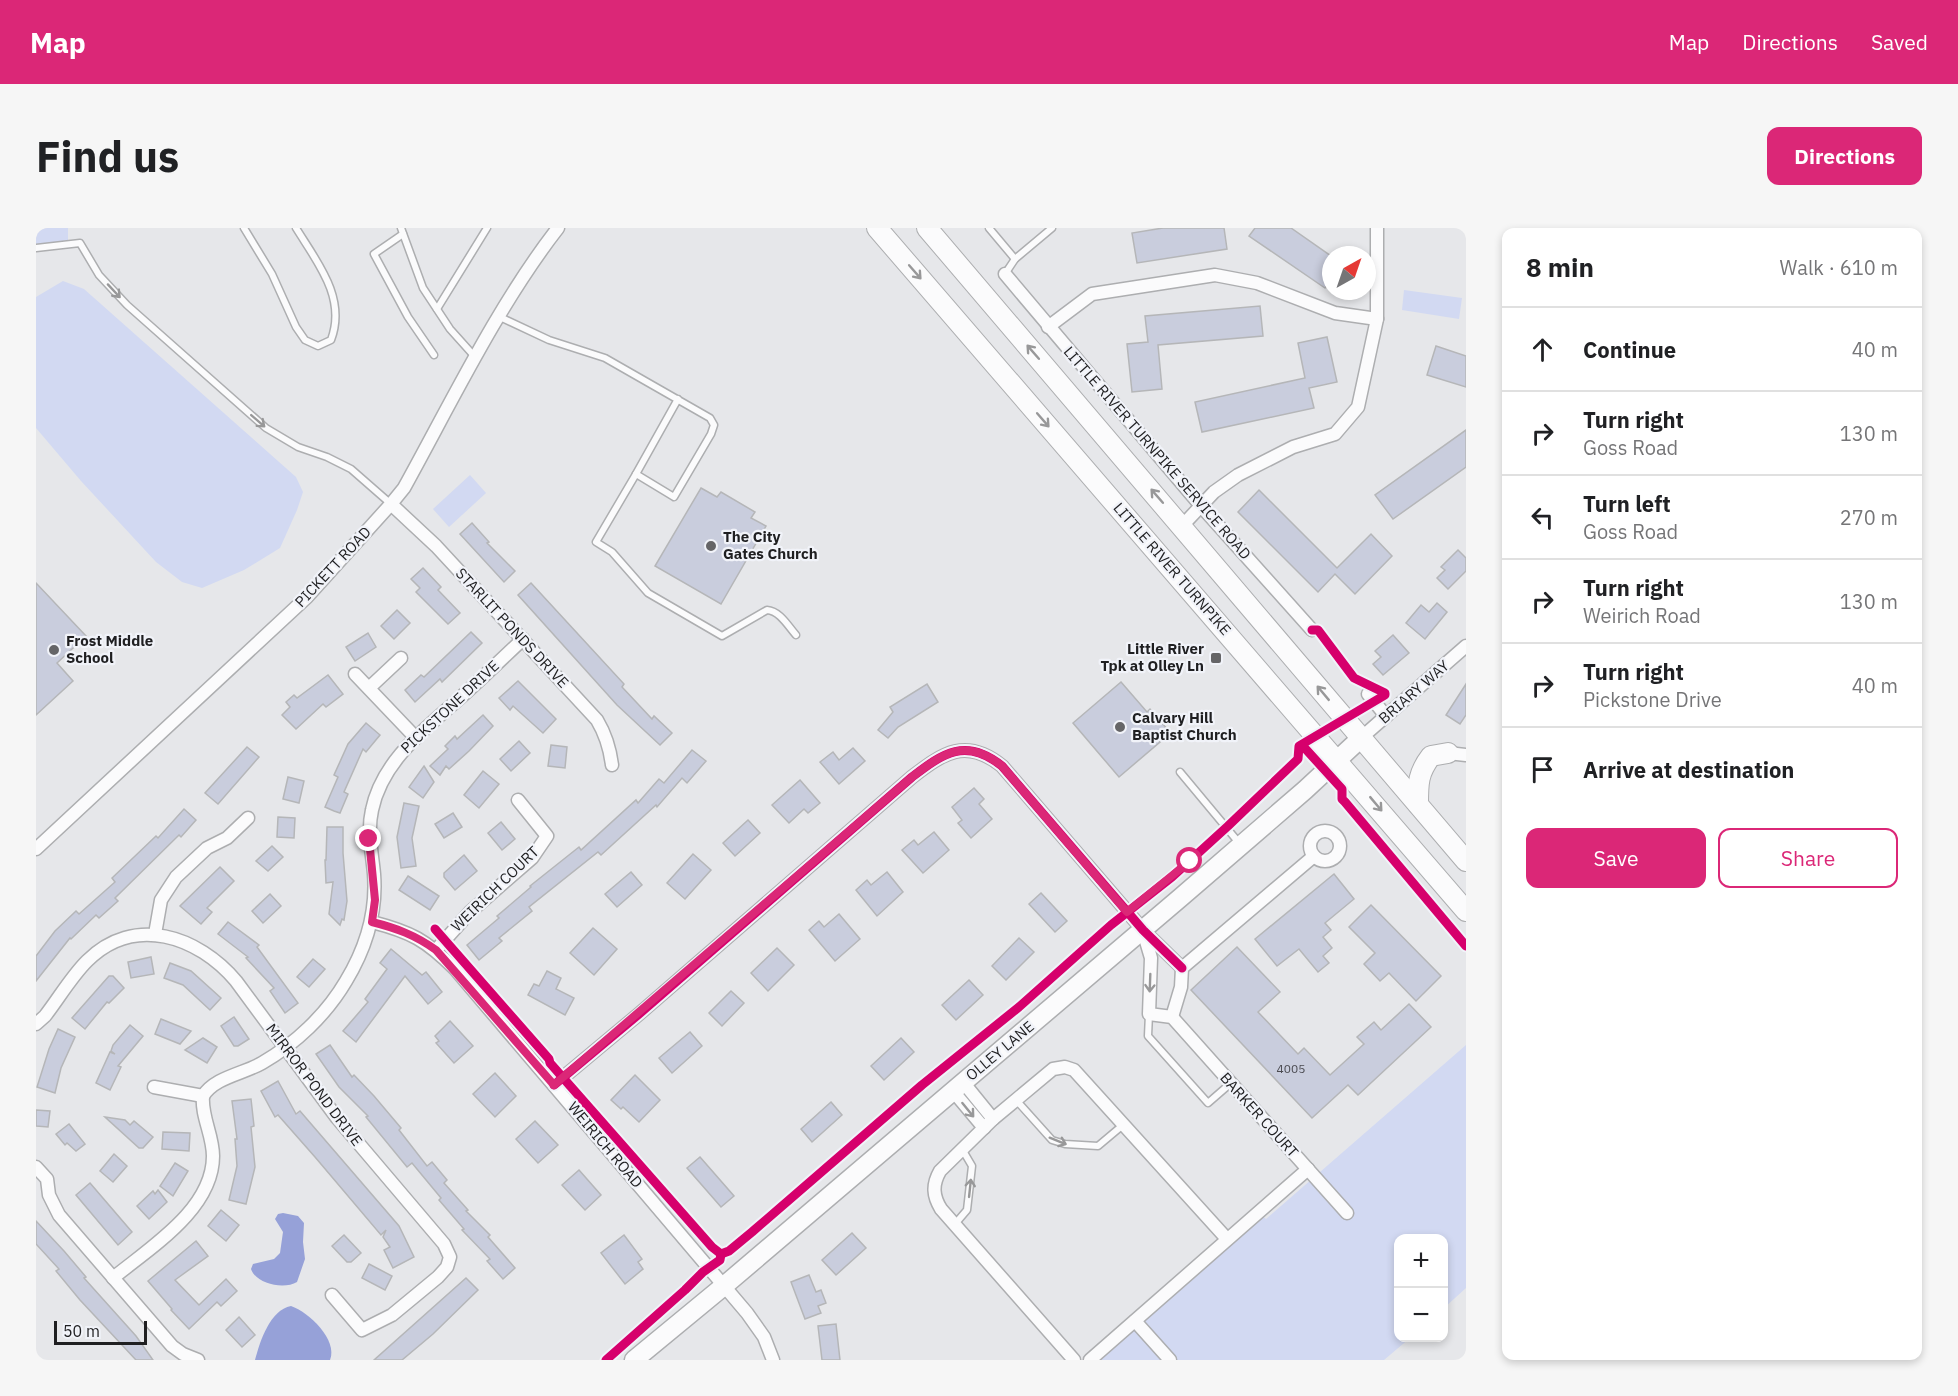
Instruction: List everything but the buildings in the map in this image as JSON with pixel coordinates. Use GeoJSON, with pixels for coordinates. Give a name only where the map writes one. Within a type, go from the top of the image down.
{"type":"FeatureCollection","features":[{"type":"Feature","properties":{"kind":"main road","name":"LITTLE RIVER TURNPIKE"},"geometry":{"type":"LineString","coordinates":[[877,228],[1466,910]]}},
{"type":"Feature","properties":{"kind":"main road"},"geometry":{"type":"LineString","coordinates":[[927,228],[1466,861]]}},
{"type":"Feature","properties":{"kind":"main road","name":"OLLEY LANE"},"geometry":{"type":"LineString","coordinates":[[634,1360],[725,1286],[1143,930],[1361,738]]}},
{"type":"Feature","properties":{"kind":"main road"},"geometry":{"type":"LineString","coordinates":[[1418,804],[1418,786],[1422,768],[1431,756],[1457,754]]}},
{"type":"Feature","properties":{"kind":"street","name":"PICKETT ROAD"},"geometry":{"type":"LineString","coordinates":[[36,849],[307,597],[391,504],[404,488],[476,358],[530,267],[558,228]]}},
{"type":"Feature","properties":{"kind":"street"},"geometry":{"type":"LineString","coordinates":[[1182,526],[1214,492],[1238,475],[1293,447],[1335,434],[1358,407],[1377,319],[1377,228]]}},
{"type":"Feature","properties":{"kind":"street","name":"LITTLE RIVER TURNPIKE SERVICE ROAD"},"geometry":{"type":"LineString","coordinates":[[1005,274],[1201,506],[1312,630]]}},
{"type":"Feature","properties":{"kind":"street"},"geometry":{"type":"LineString","coordinates":[[1048,327],[1092,294],[1215,275],[1257,283],[1335,313],[1377,319]]}},
{"type":"Feature","properties":{"kind":"street","name":"STARLIT PONDS DRIVE"},"geometry":{"type":"LineString","coordinates":[[391,504],[436,546],[597,720],[610,750],[612,765]]}},
{"type":"Feature","properties":{"kind":"street","name":"PICKSTONE DRIVE"},"geometry":{"type":"LineString","coordinates":[[203,1096],[214,1085],[262,1063],[284,1047],[304,1032],[334,999],[355,964],[372,922],[375,900],[369,839],[372,808],[383,779],[393,762],[416,738],[523,639]]}},
{"type":"Feature","properties":{"kind":"street","name":"BRIARY WAY"},"geometry":{"type":"LineString","coordinates":[[1361,738],[1466,646]]}},
{"type":"Feature","properties":{"kind":"street"},"geometry":{"type":"LineString","coordinates":[[369,688],[401,658]]}},
{"type":"Feature","properties":{"kind":"street"},"geometry":{"type":"LineString","coordinates":[[355,674],[416,738]]}},
{"type":"Feature","properties":{"kind":"street"},"geometry":{"type":"LineString","coordinates":[[1368,694],[1386,716]]}},
{"type":"Feature","properties":{"kind":"street"},"geometry":{"type":"LineString","coordinates":[[554,1085],[912,777],[937,758],[957,751],[972,751],[984,755],[1002,766],[1143,930],[1182,968]]}},
{"type":"Feature","properties":{"kind":"street","name":"WEIRICH COURT"},"geometry":{"type":"LineString","coordinates":[[436,950],[470,912],[532,858],[547,836],[518,800]]}},
{"type":"Feature","properties":{"kind":"street"},"geometry":{"type":"LineString","coordinates":[[155,934],[161,900],[176,876],[207,848],[227,838],[248,818]]}},
{"type":"Feature","properties":{"kind":"street"},"geometry":{"type":"LineString","coordinates":[[1143,930],[1151,958],[1149,1014],[1172,1017],[1181,987],[1182,968],[1314,856]]}},
{"type":"Feature","properties":{"kind":"street","name":"WEIRICH ROAD"},"geometry":{"type":"LineString","coordinates":[[372,922],[400,929],[436,950],[725,1286],[764,1337],[773,1360]]}},
{"type":"Feature","properties":{"kind":"street","name":"MIRROR POND DRIVE"},"geometry":{"type":"LineString","coordinates":[[36,1024],[81,968],[101,949],[119,941],[140,935],[155,934],[189,944],[219,963],[236,981],[337,1118],[444,1244],[450,1257],[447,1267],[392,1315],[362,1330],[332,1294]]}},
{"type":"Feature","properties":{"kind":"street","name":"BARKER COURT"},"geometry":{"type":"LineString","coordinates":[[1172,1017],[1347,1213]]}},
{"type":"Feature","properties":{"kind":"street"},"geometry":{"type":"LineString","coordinates":[[1074,1360],[934,1197],[934,1186],[940,1171],[993,1119],[1053,1069],[1065,1067],[1074,1070],[1227,1239]]}},
{"type":"Feature","properties":{"kind":"street"},"geometry":{"type":"LineString","coordinates":[[958,1086],[993,1119]]}},
{"type":"Feature","properties":{"kind":"street"},"geometry":{"type":"LineString","coordinates":[[958,1086],[984,1128]]}},
{"type":"Feature","properties":{"kind":"street"},"geometry":{"type":"LineString","coordinates":[[114,1278],[190,1212],[206,1189],[213,1166],[210,1133],[203,1110],[203,1096],[154,1087]]}},
{"type":"Feature","properties":{"kind":"street"},"geometry":{"type":"LineString","coordinates":[[36,1167],[47,1179],[49,1195],[59,1215],[172,1346],[183,1354],[198,1360]]}},
{"type":"Feature","properties":{"kind":"street"},"geometry":{"type":"LineString","coordinates":[[1090,1360],[1308,1169]]}},
{"type":"Feature","properties":{"kind":"street"},"geometry":{"type":"LineString","coordinates":[[1135,1321],[1170,1360]]}},
{"type":"Feature","properties":{"kind":"lane"},"geometry":{"type":"LineString","coordinates":[[244,228],[272,274],[296,327],[305,340],[318,346],[331,340],[336,327],[335,301],[326,275],[296,228]]}},
{"type":"Feature","properties":{"kind":"lane"},"geometry":{"type":"LineString","coordinates":[[437,309],[487,228]]}},
{"type":"Feature","properties":{"kind":"lane"},"geometry":{"type":"LineString","coordinates":[[989,228],[1015,259]]}},
{"type":"Feature","properties":{"kind":"lane"},"geometry":{"type":"LineString","coordinates":[[1005,274],[1015,259],[1052,228]]}},
{"type":"Feature","properties":{"kind":"lane"},"geometry":{"type":"LineString","coordinates":[[434,355],[408,317],[374,254],[402,231],[423,288],[450,329],[476,358]]}},
{"type":"Feature","properties":{"kind":"lane"},"geometry":{"type":"LineString","coordinates":[[36,248],[80,243],[99,275],[127,305],[266,428],[298,447],[327,457],[351,469],[391,504]]}},
{"type":"Feature","properties":{"kind":"lane"},"geometry":{"type":"LineString","coordinates":[[500,317],[549,339],[605,358],[710,418],[714,425],[711,434],[674,497],[636,474]]}},
{"type":"Feature","properties":{"kind":"lane"},"geometry":{"type":"LineString","coordinates":[[678,399],[596,542],[612,552],[648,593],[722,636],[768,610],[779,614],[796,635]]}},
{"type":"Feature","properties":{"kind":"lane"},"geometry":{"type":"LineString","coordinates":[[1180,772],[1240,845]]}},
{"type":"Feature","properties":{"kind":"lane"},"geometry":{"type":"LineString","coordinates":[[1149,1014],[1148,1036],[1208,1103],[1231,1083]]}},
{"type":"Feature","properties":{"kind":"lane"},"geometry":{"type":"LineString","coordinates":[[1017,1101],[1052,1140],[1065,1144],[1098,1146],[1124,1125]]}},
{"type":"Feature","properties":{"kind":"lane"},"geometry":{"type":"LineString","coordinates":[[955,1224],[968,1210],[972,1166],[962,1149]]}},
{"type":"Feature","properties":{"kind":"shaded area"},"geometry":{"type":"Polygon","coordinates":[[[36,228],[68,228],[68,240],[45,245],[36,244],[36,228]]]}},
{"type":"Feature","properties":{"kind":"shaded area"},"geometry":{"type":"Polygon","coordinates":[[[63,281],[84,289],[296,477],[303,492],[280,548],[244,570],[202,588],[182,582],[156,562],[81,481],[36,428],[36,297],[63,281]]]}},
{"type":"Feature","properties":{"kind":"shaded area"},"geometry":{"type":"Polygon","coordinates":[[[1404,290],[1462,298],[1459,319],[1402,310],[1404,290]]]}},
{"type":"Feature","properties":{"kind":"shaded area"},"geometry":{"type":"Polygon","coordinates":[[[470,475],[486,493],[449,527],[433,509],[470,475]]]}},
{"type":"Feature","properties":{"kind":"shaded area"},"geometry":{"type":"Polygon","coordinates":[[[1466,1045],[1466,1288],[1448,1304],[1448,1234],[1394,1234],[1394,1342],[1405,1342],[1384,1360],[1095,1360],[1259,1213],[1266,1219],[1466,1045]]]}},
{"type":"Feature","properties":{"kind":"water"},"geometry":{"type":"Polygon","coordinates":[[[278,1214],[298,1216],[304,1223],[305,1259],[297,1282],[278,1285],[264,1282],[251,1269],[253,1264],[274,1259],[280,1253],[283,1232],[275,1219],[278,1214]]]}},
{"type":"Feature","properties":{"kind":"water"},"geometry":{"type":"Polygon","coordinates":[[[291,1306],[313,1320],[326,1336],[330,1344],[330,1360],[255,1360],[267,1327],[277,1313],[291,1306]]]}},
{"type":"Feature","properties":{"kind":"cycle path"},"geometry":{"type":"LineString","coordinates":[[721,1254],[729,1251],[752,1232],[922,1085],[1019,1007],[1111,925],[1172,877],[1298,759],[1299,746],[1385,695],[1354,678],[1318,630],[1312,630]]}},
{"type":"Feature","properties":{"kind":"cycle path"},"geometry":{"type":"LineString","coordinates":[[1302,745],[1342,789],[1342,799],[1466,946]]}},
{"type":"Feature","properties":{"kind":"cycle path"},"geometry":{"type":"LineString","coordinates":[[554,1085],[912,777],[934,761],[955,752],[966,750],[977,752],[1002,766],[1143,930],[1182,968]]}},
{"type":"Feature","properties":{"kind":"cycle path"},"geometry":{"type":"LineString","coordinates":[[435,929],[549,1059],[550,1063],[712,1247],[721,1254]]}},
{"type":"Feature","properties":{"kind":"cycle path"},"geometry":{"type":"LineString","coordinates":[[606,1360],[703,1272],[720,1260],[721,1254]]}},
{"type":"Feature","properties":{"kind":"place","name":"The City Gates Church"},"geometry":{"type":"Point","coordinates":[711,546]}},
{"type":"Feature","properties":{"kind":"place","name":"Frost Middle School"},"geometry":{"type":"Point","coordinates":[54,650]}},
{"type":"Feature","properties":{"kind":"place","name":"Little River Tpk at Olley Ln"},"geometry":{"type":"Point","coordinates":[1216,658]}},
{"type":"Feature","properties":{"kind":"place","name":"Calvary Hill Baptist Church"},"geometry":{"type":"Point","coordinates":[1120,727]}},
{"type":"Feature","properties":{"kind":"route"},"geometry":{"type":"LineString","coordinates":[[369,839],[375,900],[372,922],[400,929],[436,950],[455,969],[554,1085],[912,777],[947,753],[972,751],[995,760],[1002,766],[1127,912],[1172,878],[1190,861]]}}]}
